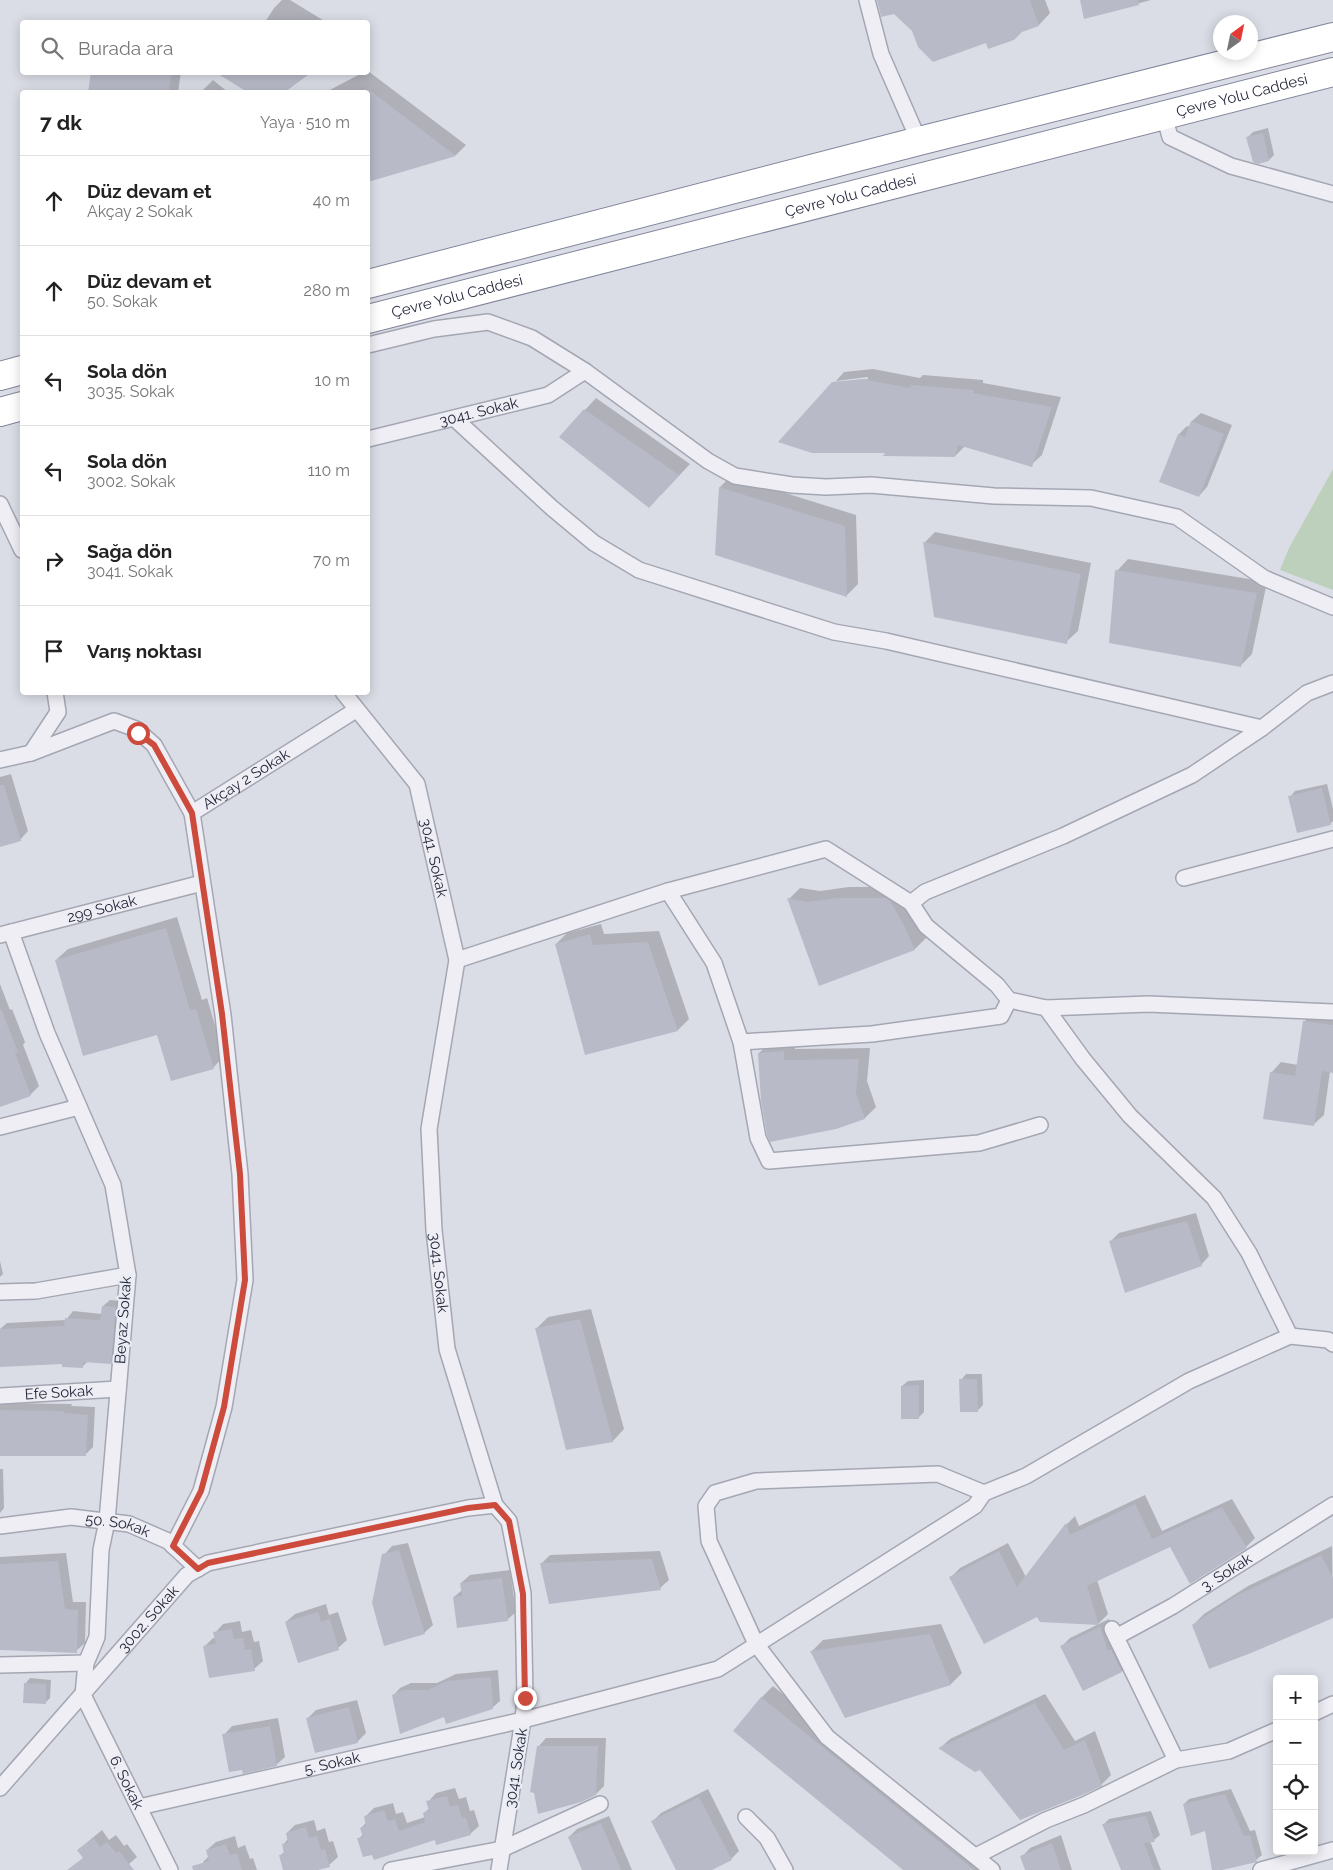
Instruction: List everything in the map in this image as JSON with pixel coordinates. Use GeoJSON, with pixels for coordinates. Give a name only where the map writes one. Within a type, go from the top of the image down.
{"type":"FeatureCollection","features":[{"type":"Feature","properties":{"kind":"highway"},"geometry":{"type":"LineString","coordinates":[[370,283],[919,141],[1333,37]]}},
{"type":"Feature","properties":{"kind":"highway","name":"Çevre Yolu Caddesi"},"geometry":{"type":"LineString","coordinates":[[370,318],[1333,72]]}},
{"type":"Feature","properties":{"kind":"highway"},"geometry":{"type":"LineString","coordinates":[[0,376],[20,371]]}},
{"type":"Feature","properties":{"kind":"highway"},"geometry":{"type":"LineString","coordinates":[[0,412],[20,407]]}},
{"type":"Feature","properties":{"kind":"street"},"geometry":{"type":"LineString","coordinates":[[867,0],[881,54],[919,141]]}},
{"type":"Feature","properties":{"kind":"street"},"geometry":{"type":"LineString","coordinates":[[1164,115],[1170,137],[1231,166],[1333,194]]}},
{"type":"Feature","properties":{"kind":"street"},"geometry":{"type":"LineString","coordinates":[[370,345],[434,329],[488,322],[532,338],[585,372],[708,461],[735,476],[792,485],[826,487],[871,485],[994,496],[1091,498],[1178,517],[1264,578],[1333,607]]}},
{"type":"Feature","properties":{"kind":"street","name":"3041. Sokak"},"geometry":{"type":"LineString","coordinates":[[370,439],[548,395],[585,372]]}},
{"type":"Feature","properties":{"kind":"street"},"geometry":{"type":"LineString","coordinates":[[454,418],[552,508],[594,543],[639,570],[834,632],[886,641],[1262,728]]}},
{"type":"Feature","properties":{"kind":"street"},"geometry":{"type":"LineString","coordinates":[[0,504],[20,546]]}},
{"type":"Feature","properties":{"kind":"street"},"geometry":{"type":"LineString","coordinates":[[911,903],[925,892],[1063,836],[1192,775],[1262,728],[1307,693],[1333,683]]}},
{"type":"Feature","properties":{"kind":"street"},"geometry":{"type":"LineString","coordinates":[[31,753],[58,712],[55,695]]}},
{"type":"Feature","properties":{"kind":"street","name":"3041. Sokak"},"geometry":{"type":"LineString","coordinates":[[345,695],[418,784],[457,960],[429,1129],[434,1230],[447,1349],[495,1505],[509,1521],[523,1594],[524,1720],[498,1870]]}},
{"type":"Feature","properties":{"kind":"street","name":"Akçay 2 Sokak"},"geometry":{"type":"LineString","coordinates":[[0,760],[31,753],[114,721],[136,729],[154,745],[192,813],[356,710]]}},
{"type":"Feature","properties":{"kind":"street"},"geometry":{"type":"LineString","coordinates":[[173,1546],[201,1491],[224,1407],[245,1280],[240,1174],[222,1014],[192,813]]}},
{"type":"Feature","properties":{"kind":"street"},"geometry":{"type":"LineString","coordinates":[[1184,878],[1333,839]]}},
{"type":"Feature","properties":{"kind":"street"},"geometry":{"type":"LineString","coordinates":[[457,960],[668,891],[826,849],[911,903],[926,926],[997,985],[1009,1000],[1046,1008],[1148,1004],[1333,1012]]}},
{"type":"Feature","properties":{"kind":"street","name":"299 Sokak"},"geometry":{"type":"LineString","coordinates":[[6,934],[202,883]]}},
{"type":"Feature","properties":{"kind":"street"},"geometry":{"type":"LineString","coordinates":[[668,891],[714,964],[742,1042],[758,1138],[770,1161],[979,1143],[1040,1125]]}},
{"type":"Feature","properties":{"kind":"street","name":"Beyaz Sokak"},"geometry":{"type":"LineString","coordinates":[[6,934],[113,1185],[128,1275],[107,1521],[101,1550],[97,1637],[86,1663],[83,1695]]}},
{"type":"Feature","properties":{"kind":"street"},"geometry":{"type":"LineString","coordinates":[[742,1042],[872,1034],[1001,1016],[1009,1000]]}},
{"type":"Feature","properties":{"kind":"street"},"geometry":{"type":"LineString","coordinates":[[1046,1008],[1083,1059],[1130,1116],[1214,1198],[1249,1253],[1290,1336]]}},
{"type":"Feature","properties":{"kind":"street"},"geometry":{"type":"LineString","coordinates":[[0,1127],[79,1107]]}},
{"type":"Feature","properties":{"kind":"street"},"geometry":{"type":"LineString","coordinates":[[0,1292],[36,1291],[128,1275]]}},
{"type":"Feature","properties":{"kind":"street"},"geometry":{"type":"LineString","coordinates":[[992,1870],[827,1737],[756,1644],[709,1541],[706,1506],[715,1494],[756,1481],[938,1474],[984,1493],[1026,1476],[1189,1381],[1290,1336],[1328,1340],[1333,1344]]}},
{"type":"Feature","properties":{"kind":"street","name":"Efe Sokak"},"geometry":{"type":"LineString","coordinates":[[0,1396],[118,1389]]}},
{"type":"Feature","properties":{"kind":"street","name":"5. Sokak"},"geometry":{"type":"LineString","coordinates":[[139,1807],[524,1720],[718,1669],[975,1506],[984,1493]]}},
{"type":"Feature","properties":{"kind":"street","name":"3002. Sokak"},"geometry":{"type":"LineString","coordinates":[[0,1788],[187,1575],[208,1563],[468,1508],[495,1505]]}},
{"type":"Feature","properties":{"kind":"street","name":"3. Sokak"},"geometry":{"type":"LineString","coordinates":[[1176,1760],[1114,1632],[1173,1606],[1333,1505]]}},
{"type":"Feature","properties":{"kind":"street","name":"50. Sokak"},"geometry":{"type":"LineString","coordinates":[[0,1526],[71,1517],[129,1524],[168,1541],[198,1569]]}},
{"type":"Feature","properties":{"kind":"street"},"geometry":{"type":"LineString","coordinates":[[0,1665],[86,1663]]}},
{"type":"Feature","properties":{"kind":"street","name":"6. Sokak"},"geometry":{"type":"LineString","coordinates":[[83,1695],[170,1870]]}},
{"type":"Feature","properties":{"kind":"street"},"geometry":{"type":"LineString","coordinates":[[1318,1711],[1333,1704]]}},
{"type":"Feature","properties":{"kind":"street"},"geometry":{"type":"LineString","coordinates":[[976,1856],[1046,1820],[1084,1805],[1176,1760],[1229,1751],[1273,1732]]}},
{"type":"Feature","properties":{"kind":"street"},"geometry":{"type":"LineString","coordinates":[[391,1870],[502,1849],[600,1804]]}},
{"type":"Feature","properties":{"kind":"street"},"geometry":{"type":"LineString","coordinates":[[746,1817],[767,1838],[785,1870]]}},
{"type":"Feature","properties":{"kind":"street"},"geometry":{"type":"LineString","coordinates":[[1261,1870],[1333,1850]]}},
{"type":"Feature","properties":{"kind":"green space"},"geometry":{"type":"Polygon","coordinates":[[[1333,469],[1333,590],[1280,570],[1289,548],[1333,469]]]}},
{"type":"Feature","properties":{"kind":"building"},"geometry":{"type":"Polygon","coordinates":[[[877,0],[1030,0],[1039,26],[1022,32],[1014,40],[988,49],[986,43],[933,62],[918,47],[912,31],[894,14],[881,17],[877,0]]]}},
{"type":"Feature","properties":{"kind":"building"},"geometry":{"type":"Polygon","coordinates":[[[1080,0],[1138,0],[1139,5],[1084,19],[1080,0]]]}},
{"type":"Feature","properties":{"kind":"building"},"geometry":{"type":"Polygon","coordinates":[[[91,75],[172,75],[169,90],[88,90],[91,75]]]}},
{"type":"Feature","properties":{"kind":"building"},"geometry":{"type":"Polygon","coordinates":[[[220,75],[308,75],[288,90],[244,90],[220,75]]]}},
{"type":"Feature","properties":{"kind":"building"},"geometry":{"type":"Polygon","coordinates":[[[370,91],[456,156],[370,181],[370,91]]]}},
{"type":"Feature","properties":{"kind":"building"},"geometry":{"type":"Polygon","coordinates":[[[1263,133],[1269,161],[1258,164],[1253,162],[1246,137],[1263,133]]]}},
{"type":"Feature","properties":{"kind":"building"},"geometry":{"type":"Polygon","coordinates":[[[862,379],[910,388],[911,385],[974,390],[973,393],[1052,407],[1032,467],[958,445],[955,457],[883,456],[885,453],[812,453],[778,442],[832,382],[862,379]]]}},
{"type":"Feature","properties":{"kind":"building"},"geometry":{"type":"Polygon","coordinates":[[[584,409],[679,475],[649,508],[559,437],[584,409]]]}},
{"type":"Feature","properties":{"kind":"building"},"geometry":{"type":"Polygon","coordinates":[[[1191,421],[1224,434],[1199,497],[1159,482],[1178,434],[1185,437],[1191,421]]]}},
{"type":"Feature","properties":{"kind":"building"},"geometry":{"type":"Polygon","coordinates":[[[719,487],[845,526],[847,597],[715,555],[719,487]]]}},
{"type":"Feature","properties":{"kind":"building"},"geometry":{"type":"Polygon","coordinates":[[[923,542],[1081,574],[1067,644],[934,617],[923,542]]]}},
{"type":"Feature","properties":{"kind":"building"},"geometry":{"type":"Polygon","coordinates":[[[1115,570],[1257,593],[1241,667],[1109,643],[1115,570]]]}},
{"type":"Feature","properties":{"kind":"building"},"geometry":{"type":"Polygon","coordinates":[[[0,785],[4,785],[21,841],[0,847],[0,785]]]}},
{"type":"Feature","properties":{"kind":"building"},"geometry":{"type":"Polygon","coordinates":[[[1322,788],[1331,825],[1297,833],[1288,796],[1322,788]]]}},
{"type":"Feature","properties":{"kind":"building"},"geometry":{"type":"Polygon","coordinates":[[[787,898],[808,902],[837,898],[886,898],[890,901],[904,925],[915,950],[819,986],[787,898]]]}},
{"type":"Feature","properties":{"kind":"building"},"geometry":{"type":"Polygon","coordinates":[[[166,928],[190,1010],[196,1009],[214,1069],[171,1081],[157,1035],[83,1056],[55,960],[166,928]]]}},
{"type":"Feature","properties":{"kind":"building"},"geometry":{"type":"Polygon","coordinates":[[[590,934],[593,945],[648,942],[678,1031],[585,1055],[555,944],[590,934]]]}},
{"type":"Feature","properties":{"kind":"building"},"geometry":{"type":"Polygon","coordinates":[[[0,1009],[18,1052],[15,1053],[31,1096],[0,1107],[0,1009]]]}},
{"type":"Feature","properties":{"kind":"building"},"geometry":{"type":"Polygon","coordinates":[[[1303,1021],[1333,1025],[1333,1073],[1322,1071],[1314,1126],[1263,1119],[1270,1072],[1295,1076],[1303,1021]]]}},
{"type":"Feature","properties":{"kind":"building"},"geometry":{"type":"Polygon","coordinates":[[[784,1051],[784,1060],[859,1059],[856,1093],[865,1119],[836,1129],[770,1142],[761,1101],[758,1053],[784,1051]]]}},
{"type":"Feature","properties":{"kind":"building"},"geometry":{"type":"Polygon","coordinates":[[[1187,1221],[1202,1266],[1125,1293],[1109,1241],[1187,1221]]]}},
{"type":"Feature","properties":{"kind":"building"},"geometry":{"type":"Polygon","coordinates":[[[102,1306],[116,1307],[111,1364],[83,1362],[83,1368],[62,1367],[62,1364],[0,1367],[0,1329],[64,1326],[65,1318],[100,1320],[102,1306]]]}},
{"type":"Feature","properties":{"kind":"building"},"geometry":{"type":"Polygon","coordinates":[[[580,1319],[613,1442],[566,1450],[535,1328],[580,1319]]]}},
{"type":"Feature","properties":{"kind":"building"},"geometry":{"type":"Polygon","coordinates":[[[959,1379],[977,1379],[978,1412],[960,1412],[959,1379]]]}},
{"type":"Feature","properties":{"kind":"building"},"geometry":{"type":"Polygon","coordinates":[[[919,1385],[919,1419],[901,1419],[901,1386],[919,1385]]]}},
{"type":"Feature","properties":{"kind":"building"},"geometry":{"type":"Polygon","coordinates":[[[0,1410],[64,1411],[64,1413],[88,1415],[86,1456],[0,1456],[0,1410]]]}},
{"type":"Feature","properties":{"kind":"building"},"geometry":{"type":"Polygon","coordinates":[[[1135,1504],[1152,1539],[1222,1507],[1247,1548],[1190,1584],[1170,1547],[1087,1586],[1099,1625],[1040,1622],[1037,1617],[984,1644],[949,1577],[999,1551],[1017,1587],[1066,1523],[1070,1535],[1135,1504]]]}},
{"type":"Feature","properties":{"kind":"building"},"geometry":{"type":"Polygon","coordinates":[[[399,1550],[425,1634],[384,1646],[372,1603],[382,1554],[399,1550]]]}},
{"type":"Feature","properties":{"kind":"building"},"geometry":{"type":"Polygon","coordinates":[[[1321,1555],[1333,1578],[1333,1618],[1209,1669],[1192,1625],[1236,1596],[1321,1555]]]}},
{"type":"Feature","properties":{"kind":"building"},"geometry":{"type":"Polygon","coordinates":[[[652,1559],[661,1590],[549,1604],[540,1563],[652,1559]]]}},
{"type":"Feature","properties":{"kind":"building"},"geometry":{"type":"Polygon","coordinates":[[[58,1561],[65,1609],[78,1610],[77,1653],[0,1650],[0,1564],[58,1561]]]}},
{"type":"Feature","properties":{"kind":"building"},"geometry":{"type":"Polygon","coordinates":[[[502,1578],[508,1621],[457,1628],[453,1597],[462,1596],[460,1583],[502,1578]]]}},
{"type":"Feature","properties":{"kind":"building"},"geometry":{"type":"Polygon","coordinates":[[[318,1612],[321,1622],[330,1619],[339,1650],[298,1663],[285,1622],[318,1612]]]}},
{"type":"Feature","properties":{"kind":"building"},"geometry":{"type":"Polygon","coordinates":[[[1100,1627],[1108,1651],[1111,1649],[1122,1672],[1083,1691],[1060,1646],[1100,1627]]]}},
{"type":"Feature","properties":{"kind":"building"},"geometry":{"type":"Polygon","coordinates":[[[232,1629],[234,1639],[243,1638],[245,1650],[251,1649],[255,1671],[209,1678],[203,1646],[216,1644],[213,1632],[232,1629]]]}},
{"type":"Feature","properties":{"kind":"building"},"geometry":{"type":"Polygon","coordinates":[[[930,1634],[951,1685],[845,1718],[810,1651],[930,1634]]]}},
{"type":"Feature","properties":{"kind":"building"},"geometry":{"type":"Polygon","coordinates":[[[491,1677],[493,1709],[446,1724],[444,1717],[400,1734],[392,1695],[403,1690],[428,1690],[447,1681],[491,1677]]]}},
{"type":"Feature","properties":{"kind":"building"},"geometry":{"type":"Polygon","coordinates":[[[24,1683],[46,1684],[46,1704],[23,1703],[24,1683]]]}},
{"type":"Feature","properties":{"kind":"building"},"geometry":{"type":"Polygon","coordinates":[[[761,1697],[974,1870],[903,1870],[733,1731],[761,1697]]]}},
{"type":"Feature","properties":{"kind":"building"},"geometry":{"type":"Polygon","coordinates":[[[1035,1703],[1064,1750],[1085,1740],[1102,1786],[1020,1820],[980,1770],[975,1772],[938,1748],[1035,1703]]]}},
{"type":"Feature","properties":{"kind":"building"},"geometry":{"type":"Polygon","coordinates":[[[349,1707],[358,1743],[315,1753],[306,1718],[349,1707]]]}},
{"type":"Feature","properties":{"kind":"building"},"geometry":{"type":"Polygon","coordinates":[[[270,1726],[277,1766],[243,1774],[242,1770],[229,1772],[222,1734],[270,1726]]]}},
{"type":"Feature","properties":{"kind":"building"},"geometry":{"type":"Polygon","coordinates":[[[537,1746],[598,1746],[596,1795],[581,1802],[538,1814],[534,1793],[530,1792],[537,1746]]]}},
{"type":"Feature","properties":{"kind":"building"},"geometry":{"type":"Polygon","coordinates":[[[1225,1794],[1244,1836],[1250,1835],[1257,1862],[1222,1870],[1212,1870],[1205,1831],[1191,1836],[1183,1804],[1225,1794]]]}},
{"type":"Feature","properties":{"kind":"building"},"geometry":{"type":"Polygon","coordinates":[[[447,1796],[450,1807],[458,1805],[462,1818],[466,1817],[471,1835],[436,1845],[435,1840],[374,1860],[372,1855],[363,1857],[357,1838],[363,1837],[360,1828],[366,1826],[364,1816],[384,1810],[388,1821],[395,1819],[399,1831],[425,1822],[423,1813],[429,1811],[426,1801],[447,1796]]]}},
{"type":"Feature","properties":{"kind":"building"},"geometry":{"type":"Polygon","coordinates":[[[699,1797],[732,1860],[712,1870],[676,1870],[651,1821],[699,1797]]]}},
{"type":"Feature","properties":{"kind":"building"},"geometry":{"type":"Polygon","coordinates":[[[1146,1816],[1155,1842],[1144,1843],[1154,1870],[1121,1870],[1102,1824],[1146,1816]]]}},
{"type":"Feature","properties":{"kind":"building"},"geometry":{"type":"Polygon","coordinates":[[[601,1823],[621,1870],[582,1870],[568,1837],[601,1823]]]}},
{"type":"Feature","properties":{"kind":"building"},"geometry":{"type":"Polygon","coordinates":[[[306,1827],[309,1838],[317,1836],[321,1850],[325,1849],[330,1867],[318,1870],[283,1870],[279,1855],[284,1854],[282,1844],[288,1843],[286,1833],[306,1827]]]}},
{"type":"Feature","properties":{"kind":"building"},"geometry":{"type":"Polygon","coordinates":[[[94,1838],[100,1847],[107,1842],[116,1853],[119,1851],[134,1870],[67,1870],[83,1858],[77,1850],[94,1838]]]}},
{"type":"Feature","properties":{"kind":"building"},"geometry":{"type":"Polygon","coordinates":[[[1052,1843],[1061,1870],[1025,1870],[1020,1856],[1052,1843]]]}},
{"type":"Feature","properties":{"kind":"building"},"geometry":{"type":"Polygon","coordinates":[[[226,1844],[230,1855],[237,1853],[242,1870],[193,1870],[192,1866],[209,1861],[206,1850],[226,1844]]]}},
{"type":"Feature","properties":{"kind":"route"},"geometry":{"type":"LineString","coordinates":[[138,733],[154,745],[192,813],[222,1014],[240,1174],[245,1280],[224,1407],[201,1491],[173,1546],[198,1569],[208,1563],[468,1508],[495,1505],[509,1521],[523,1594],[525,1698]]}}]}
